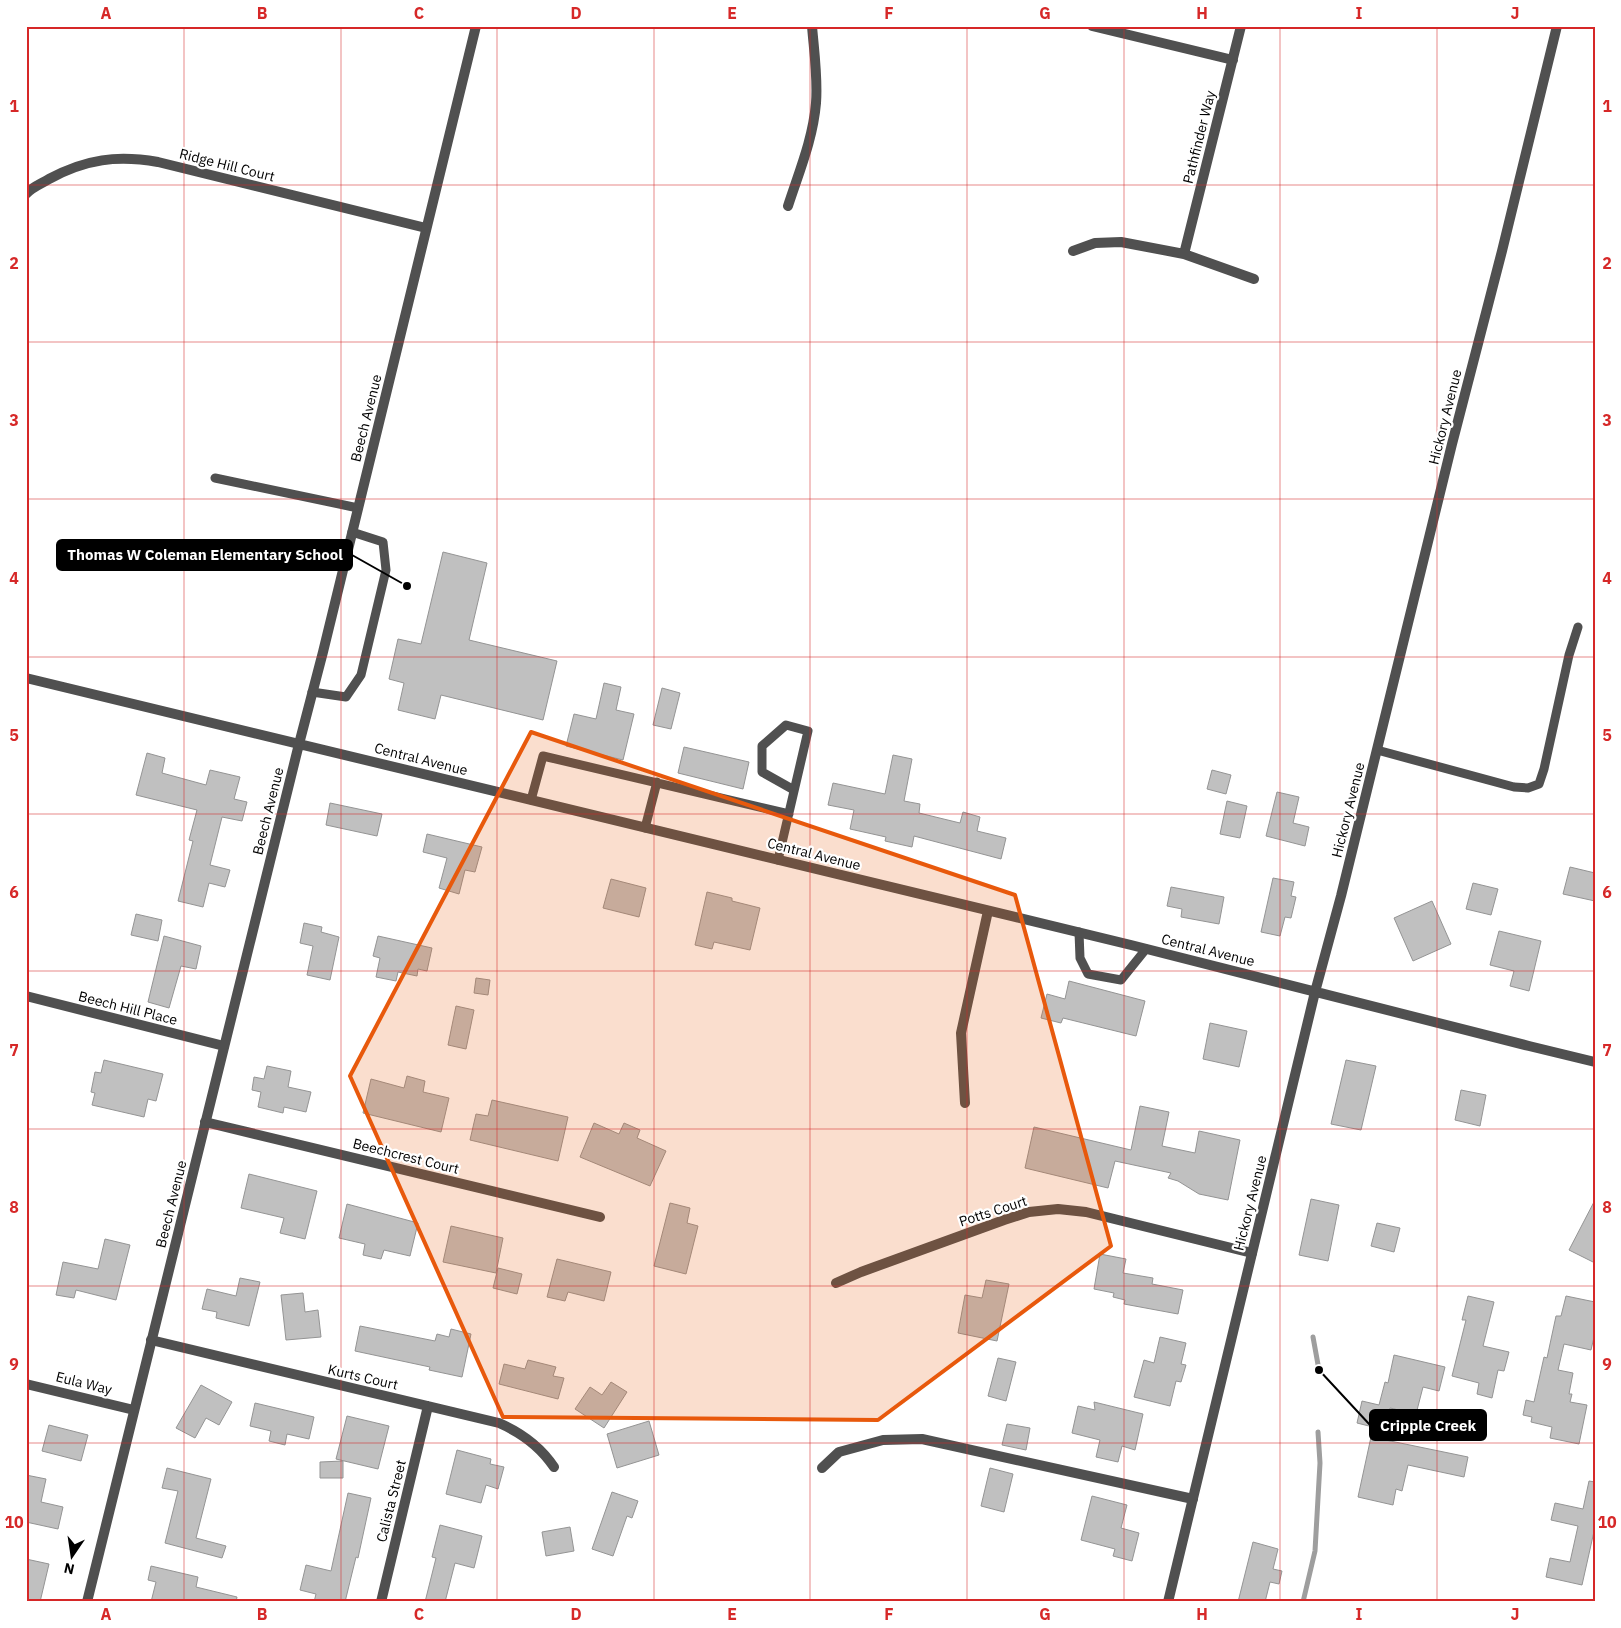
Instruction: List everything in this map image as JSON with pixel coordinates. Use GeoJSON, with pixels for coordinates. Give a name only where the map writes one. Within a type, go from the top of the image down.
{"type":"FeatureCollection","features":[{"type":"Feature","properties":{"kind":"street","name":"Beech Avenue"},"geometry":{"type":"LineString","coordinates":[[87,1602],[476,26]]}},
{"type":"Feature","properties":{"kind":"street"},"geometry":{"type":"LineString","coordinates":[[788,206],[810,137],[816,101],[816,69],[812,26]]}},
{"type":"Feature","properties":{"kind":"street"},"geometry":{"type":"LineString","coordinates":[[1092,26],[1233,60]]}},
{"type":"Feature","properties":{"kind":"street","name":"Pathfinder Way"},"geometry":{"type":"LineString","coordinates":[[1184,254],[1241,26]]}},
{"type":"Feature","properties":{"kind":"street","name":"Hickory Avenue"},"geometry":{"type":"LineString","coordinates":[[1168,1602],[1315,992],[1341,896],[1557,26]]}},
{"type":"Feature","properties":{"kind":"street","name":"Ridge Hill Court"},"geometry":{"type":"LineString","coordinates":[[26,194],[73,168],[96,160],[134,158],[168,164],[426,228]]}},
{"type":"Feature","properties":{"kind":"street"},"geometry":{"type":"LineString","coordinates":[[1073,251],[1095,243],[1121,242],[1184,254],[1254,279]]}},
{"type":"Feature","properties":{"kind":"street","name":"Central Avenue"},"geometry":{"type":"LineString","coordinates":[[26,678],[1079,932],[1595,1062]]}},
{"type":"Feature","properties":{"kind":"street"},"geometry":{"type":"LineString","coordinates":[[965,1103],[961,1033],[988,911]]}},
{"type":"Feature","properties":{"kind":"street","name":"Beech Hill Place"},"geometry":{"type":"LineString","coordinates":[[26,996],[224,1046]]}},
{"type":"Feature","properties":{"kind":"street","name":"Beechcrest Court"},"geometry":{"type":"LineString","coordinates":[[205,1122],[600,1217]]}},
{"type":"Feature","properties":{"kind":"street","name":"Potts Court"},"geometry":{"type":"LineString","coordinates":[[836,1283],[861,1272],[1029,1212],[1058,1210],[1086,1212],[1252,1253]]}},
{"type":"Feature","properties":{"kind":"street","name":"Kurts Court"},"geometry":{"type":"LineString","coordinates":[[151,1340],[499,1424],[526,1437],[540,1448],[554,1468]]}},
{"type":"Feature","properties":{"kind":"street","name":"Eula Way"},"geometry":{"type":"LineString","coordinates":[[26,1384],[134,1410]]}},
{"type":"Feature","properties":{"kind":"street","name":"Calista Street"},"geometry":{"type":"LineString","coordinates":[[381,1602],[428,1406]]}},
{"type":"Feature","properties":{"kind":"street"},"geometry":{"type":"LineString","coordinates":[[822,1468],[839,1452],[883,1440],[922,1438],[1192,1499]]}},
{"type":"Feature","properties":{"kind":"lane"},"geometry":{"type":"LineString","coordinates":[[215,478],[358,508]]}},
{"type":"Feature","properties":{"kind":"lane"},"geometry":{"type":"LineString","coordinates":[[312,692],[346,697],[361,675],[386,570],[382,542],[352,532]]}},
{"type":"Feature","properties":{"kind":"lane"},"geometry":{"type":"LineString","coordinates":[[1376,750],[1514,787],[1528,788],[1539,784],[1569,655],[1578,627]]}},
{"type":"Feature","properties":{"kind":"lane"},"geometry":{"type":"LineString","coordinates":[[778,860],[808,731],[786,725],[762,746],[762,772],[794,790]]}},
{"type":"Feature","properties":{"kind":"lane"},"geometry":{"type":"LineString","coordinates":[[531,800],[543,756],[788,814]]}},
{"type":"Feature","properties":{"kind":"lane"},"geometry":{"type":"LineString","coordinates":[[645,828],[657,782]]}},
{"type":"Feature","properties":{"kind":"lane"},"geometry":{"type":"LineString","coordinates":[[1079,932],[1080,958],[1088,974],[1121,980],[1146,949]]}},
{"type":"Feature","properties":{"kind":"highlighted area"},"geometry":{"type":"Polygon","coordinates":[[[531,732],[1015,895],[1111,1246],[878,1420],[503,1417],[350,1076],[531,732]]]}},
{"type":"Feature","properties":{"kind":"building"},"geometry":{"type":"Polygon","coordinates":[[[443,552],[487,563],[469,640],[557,661],[543,720],[441,695],[435,719],[398,710],[404,683],[389,679],[398,639],[421,644],[443,552]]]}},
{"type":"Feature","properties":{"kind":"building"},"geometry":{"type":"Polygon","coordinates":[[[604,683],[621,687],[616,710],[634,714],[623,760],[566,746],[574,714],[596,719],[604,683]]]}},
{"type":"Feature","properties":{"kind":"building"},"geometry":{"type":"Polygon","coordinates":[[[662,688],[680,693],[671,729],[653,725],[662,688]]]}},
{"type":"Feature","properties":{"kind":"building"},"geometry":{"type":"Polygon","coordinates":[[[684,747],[749,762],[743,789],[678,773],[684,747]]]}},
{"type":"Feature","properties":{"kind":"building"},"geometry":{"type":"Polygon","coordinates":[[[147,753],[165,758],[162,773],[206,785],[210,770],[240,777],[234,799],[247,802],[242,821],[222,817],[210,865],[230,870],[225,887],[209,883],[203,907],[178,901],[193,841],[189,840],[197,810],[136,795],[147,753]]]}},
{"type":"Feature","properties":{"kind":"building"},"geometry":{"type":"Polygon","coordinates":[[[893,755],[912,759],[904,801],[920,804],[919,813],[960,823],[963,812],[980,817],[977,831],[1006,838],[1001,859],[914,836],[912,847],[885,841],[886,837],[850,829],[854,810],[828,805],[833,783],[885,794],[893,755]]]}},
{"type":"Feature","properties":{"kind":"building"},"geometry":{"type":"Polygon","coordinates":[[[1212,770],[1231,775],[1226,794],[1207,789],[1212,770]]]}},
{"type":"Feature","properties":{"kind":"building"},"geometry":{"type":"Polygon","coordinates":[[[1277,792],[1299,797],[1293,823],[1309,827],[1305,846],[1266,836],[1277,792]]]}},
{"type":"Feature","properties":{"kind":"building"},"geometry":{"type":"Polygon","coordinates":[[[1227,801],[1247,806],[1240,838],[1220,834],[1227,801]]]}},
{"type":"Feature","properties":{"kind":"building"},"geometry":{"type":"Polygon","coordinates":[[[330,803],[382,814],[377,836],[326,825],[330,803]]]}},
{"type":"Feature","properties":{"kind":"building"},"geometry":{"type":"Polygon","coordinates":[[[427,834],[482,847],[475,872],[465,870],[459,894],[439,888],[447,858],[423,852],[427,834]]]}},
{"type":"Feature","properties":{"kind":"building"},"geometry":{"type":"Polygon","coordinates":[[[1570,867],[1595,873],[1595,901],[1563,894],[1570,867]]]}},
{"type":"Feature","properties":{"kind":"building"},"geometry":{"type":"Polygon","coordinates":[[[1273,878],[1294,882],[1291,896],[1296,897],[1291,918],[1285,917],[1280,936],[1261,932],[1273,878]]]}},
{"type":"Feature","properties":{"kind":"building"},"geometry":{"type":"Polygon","coordinates":[[[611,879],[646,888],[639,917],[603,908],[611,879]]]}},
{"type":"Feature","properties":{"kind":"building"},"geometry":{"type":"Polygon","coordinates":[[[1473,883],[1498,889],[1491,915],[1466,909],[1473,883]]]}},
{"type":"Feature","properties":{"kind":"building"},"geometry":{"type":"Polygon","coordinates":[[[1171,887],[1224,897],[1219,924],[1181,917],[1182,909],[1167,906],[1171,887]]]}},
{"type":"Feature","properties":{"kind":"building"},"geometry":{"type":"Polygon","coordinates":[[[707,892],[760,908],[750,950],[714,942],[712,949],[695,945],[707,892]]]}},
{"type":"Feature","properties":{"kind":"building"},"geometry":{"type":"Polygon","coordinates":[[[1432,901],[1451,944],[1413,961],[1394,918],[1432,901]]]}},
{"type":"Feature","properties":{"kind":"building"},"geometry":{"type":"Polygon","coordinates":[[[136,914],[162,920],[158,941],[131,935],[136,914]]]}},
{"type":"Feature","properties":{"kind":"building"},"geometry":{"type":"Polygon","coordinates":[[[304,923],[322,927],[321,932],[339,937],[330,980],[307,975],[313,946],[300,943],[304,923]]]}},
{"type":"Feature","properties":{"kind":"building"},"geometry":{"type":"Polygon","coordinates":[[[1499,931],[1541,941],[1529,991],[1510,986],[1514,971],[1490,965],[1499,931]]]}},
{"type":"Feature","properties":{"kind":"building"},"geometry":{"type":"Polygon","coordinates":[[[164,936],[201,946],[196,969],[181,966],[169,1008],[148,1002],[164,936]]]}},
{"type":"Feature","properties":{"kind":"building"},"geometry":{"type":"Polygon","coordinates":[[[378,936],[432,948],[427,971],[418,969],[417,976],[398,972],[396,981],[376,977],[380,958],[373,956],[378,936]]]}},
{"type":"Feature","properties":{"kind":"building"},"geometry":{"type":"Polygon","coordinates":[[[476,978],[490,980],[488,995],[474,993],[476,978]]]}},
{"type":"Feature","properties":{"kind":"building"},"geometry":{"type":"Polygon","coordinates":[[[1069,981],[1145,1001],[1136,1036],[1063,1018],[1061,1023],[1041,1018],[1047,994],[1065,999],[1069,981]]]}},
{"type":"Feature","properties":{"kind":"building"},"geometry":{"type":"Polygon","coordinates":[[[456,1006],[474,1010],[466,1049],[448,1045],[456,1006]]]}},
{"type":"Feature","properties":{"kind":"building"},"geometry":{"type":"Polygon","coordinates":[[[1210,1023],[1247,1031],[1239,1067],[1203,1059],[1210,1023]]]}},
{"type":"Feature","properties":{"kind":"building"},"geometry":{"type":"Polygon","coordinates":[[[104,1060],[163,1074],[156,1101],[148,1099],[144,1117],[92,1105],[95,1093],[91,1092],[95,1072],[101,1073],[104,1060]]]}},
{"type":"Feature","properties":{"kind":"building"},"geometry":{"type":"Polygon","coordinates":[[[1346,1060],[1376,1066],[1361,1130],[1331,1124],[1346,1060]]]}},
{"type":"Feature","properties":{"kind":"building"},"geometry":{"type":"Polygon","coordinates":[[[267,1066],[291,1071],[288,1087],[311,1092],[306,1112],[284,1107],[283,1113],[258,1107],[261,1092],[252,1090],[254,1077],[264,1079],[267,1066]]]}},
{"type":"Feature","properties":{"kind":"building"},"geometry":{"type":"Polygon","coordinates":[[[407,1076],[425,1081],[423,1092],[449,1098],[441,1132],[363,1113],[371,1079],[404,1088],[407,1076]]]}},
{"type":"Feature","properties":{"kind":"building"},"geometry":{"type":"Polygon","coordinates":[[[1461,1090],[1486,1095],[1480,1126],[1455,1120],[1461,1090]]]}},
{"type":"Feature","properties":{"kind":"building"},"geometry":{"type":"Polygon","coordinates":[[[492,1100],[568,1117],[558,1161],[470,1140],[476,1114],[488,1116],[492,1100]]]}},
{"type":"Feature","properties":{"kind":"building"},"geometry":{"type":"Polygon","coordinates":[[[1140,1106],[1169,1112],[1162,1146],[1195,1153],[1199,1131],[1240,1140],[1228,1200],[1199,1194],[1178,1181],[1168,1178],[1171,1173],[1115,1161],[1108,1188],[1025,1168],[1034,1127],[1131,1150],[1140,1106]]]}},
{"type":"Feature","properties":{"kind":"building"},"geometry":{"type":"Polygon","coordinates":[[[594,1123],[619,1134],[624,1123],[640,1130],[637,1138],[666,1151],[650,1186],[580,1157],[594,1123]]]}},
{"type":"Feature","properties":{"kind":"building"},"geometry":{"type":"Polygon","coordinates":[[[249,1174],[317,1191],[305,1239],[280,1233],[284,1218],[241,1208],[249,1174]]]}},
{"type":"Feature","properties":{"kind":"building"},"geometry":{"type":"Polygon","coordinates":[[[1311,1199],[1339,1205],[1328,1261],[1299,1255],[1311,1199]]]}},
{"type":"Feature","properties":{"kind":"building"},"geometry":{"type":"Polygon","coordinates":[[[1595,1200],[1595,1263],[1569,1250],[1595,1200]]]}},
{"type":"Feature","properties":{"kind":"building"},"geometry":{"type":"Polygon","coordinates":[[[670,1203],[690,1208],[687,1223],[698,1226],[686,1274],[654,1266],[670,1203]]]}},
{"type":"Feature","properties":{"kind":"building"},"geometry":{"type":"Polygon","coordinates":[[[347,1204],[418,1223],[410,1256],[384,1250],[381,1259],[363,1255],[365,1244],[339,1238],[347,1204]]]}},
{"type":"Feature","properties":{"kind":"building"},"geometry":{"type":"Polygon","coordinates":[[[1377,1223],[1400,1228],[1394,1252],[1371,1246],[1377,1223]]]}},
{"type":"Feature","properties":{"kind":"building"},"geometry":{"type":"Polygon","coordinates":[[[451,1226],[503,1238],[496,1273],[443,1262],[451,1226]]]}},
{"type":"Feature","properties":{"kind":"building"},"geometry":{"type":"Polygon","coordinates":[[[105,1239],[130,1245],[116,1300],[76,1290],[74,1298],[56,1295],[63,1262],[98,1269],[105,1239]]]}},
{"type":"Feature","properties":{"kind":"building"},"geometry":{"type":"Polygon","coordinates":[[[1100,1254],[1126,1259],[1123,1273],[1153,1278],[1152,1284],[1183,1290],[1178,1314],[1124,1304],[1125,1300],[1113,1297],[1114,1293],[1094,1289],[1100,1254]]]}},
{"type":"Feature","properties":{"kind":"building"},"geometry":{"type":"Polygon","coordinates":[[[557,1259],[611,1272],[604,1301],[568,1292],[565,1301],[547,1297],[557,1259]]]}},
{"type":"Feature","properties":{"kind":"building"},"geometry":{"type":"Polygon","coordinates":[[[498,1268],[522,1274],[517,1294],[493,1288],[498,1268]]]}},
{"type":"Feature","properties":{"kind":"building"},"geometry":{"type":"Polygon","coordinates":[[[240,1278],[260,1282],[249,1326],[216,1318],[217,1312],[202,1309],[207,1289],[236,1296],[240,1278]]]}},
{"type":"Feature","properties":{"kind":"building"},"geometry":{"type":"Polygon","coordinates":[[[986,1280],[1009,1284],[997,1341],[958,1333],[965,1295],[982,1298],[986,1280]]]}},
{"type":"Feature","properties":{"kind":"building"},"geometry":{"type":"Polygon","coordinates":[[[303,1293],[305,1312],[318,1310],[321,1337],[286,1340],[281,1295],[303,1293]]]}},
{"type":"Feature","properties":{"kind":"building"},"geometry":{"type":"Polygon","coordinates":[[[1468,1296],[1494,1302],[1483,1346],[1509,1352],[1504,1371],[1498,1370],[1492,1398],[1477,1394],[1479,1383],[1452,1376],[1466,1320],[1462,1320],[1468,1296]]]}},
{"type":"Feature","properties":{"kind":"building"},"geometry":{"type":"Polygon","coordinates":[[[1566,1296],[1595,1302],[1595,1333],[1591,1350],[1564,1344],[1558,1370],[1573,1373],[1569,1394],[1572,1394],[1570,1402],[1587,1405],[1579,1444],[1550,1438],[1552,1427],[1531,1422],[1532,1417],[1523,1415],[1526,1400],[1534,1402],[1544,1357],[1547,1358],[1556,1316],[1561,1316],[1566,1296]]]}},
{"type":"Feature","properties":{"kind":"building"},"geometry":{"type":"Polygon","coordinates":[[[360,1326],[435,1341],[437,1334],[449,1337],[451,1329],[471,1334],[462,1377],[429,1370],[430,1367],[355,1351],[360,1326]]]}},
{"type":"Feature","properties":{"kind":"building"},"geometry":{"type":"Polygon","coordinates":[[[1160,1337],[1186,1343],[1181,1364],[1186,1365],[1181,1382],[1176,1381],[1170,1406],[1134,1397],[1144,1360],[1154,1363],[1160,1337]]]}},
{"type":"Feature","properties":{"kind":"building"},"geometry":{"type":"Polygon","coordinates":[[[1394,1355],[1445,1367],[1439,1391],[1423,1387],[1416,1414],[1390,1408],[1385,1430],[1357,1423],[1362,1401],[1379,1405],[1385,1382],[1388,1383],[1394,1355]]]}},
{"type":"Feature","properties":{"kind":"building"},"geometry":{"type":"Polygon","coordinates":[[[998,1358],[1016,1362],[1006,1401],[988,1396],[998,1358]]]}},
{"type":"Feature","properties":{"kind":"building"},"geometry":{"type":"Polygon","coordinates":[[[528,1360],[556,1367],[553,1376],[564,1378],[558,1399],[499,1384],[504,1364],[525,1369],[528,1360]]]}},
{"type":"Feature","properties":{"kind":"building"},"geometry":{"type":"Polygon","coordinates":[[[611,1382],[627,1392],[604,1428],[575,1409],[590,1387],[602,1395],[611,1382]]]}},
{"type":"Feature","properties":{"kind":"building"},"geometry":{"type":"Polygon","coordinates":[[[201,1385],[232,1402],[219,1425],[206,1418],[195,1438],[176,1428],[201,1385]]]}},
{"type":"Feature","properties":{"kind":"building"},"geometry":{"type":"Polygon","coordinates":[[[1094,1402],[1143,1414],[1135,1450],[1122,1446],[1118,1462],[1096,1457],[1100,1440],[1072,1433],[1078,1406],[1095,1410],[1094,1402]]]}},
{"type":"Feature","properties":{"kind":"building"},"geometry":{"type":"Polygon","coordinates":[[[255,1403],[314,1417],[309,1439],[287,1434],[285,1445],[269,1441],[271,1431],[250,1426],[255,1403]]]}},
{"type":"Feature","properties":{"kind":"building"},"geometry":{"type":"Polygon","coordinates":[[[347,1416],[389,1426],[378,1469],[336,1459],[347,1416]]]}},
{"type":"Feature","properties":{"kind":"building"},"geometry":{"type":"Polygon","coordinates":[[[649,1421],[659,1455],[617,1468],[607,1434],[649,1421]]]}},
{"type":"Feature","properties":{"kind":"building"},"geometry":{"type":"Polygon","coordinates":[[[1007,1424],[1030,1428],[1026,1450],[1002,1445],[1007,1424]]]}},
{"type":"Feature","properties":{"kind":"building"},"geometry":{"type":"Polygon","coordinates":[[[49,1425],[88,1435],[81,1461],[42,1451],[49,1425]]]}},
{"type":"Feature","properties":{"kind":"building"},"geometry":{"type":"Polygon","coordinates":[[[1371,1437],[1468,1457],[1464,1477],[1408,1465],[1402,1491],[1396,1489],[1393,1505],[1358,1497],[1371,1437]]]}},
{"type":"Feature","properties":{"kind":"building"},"geometry":{"type":"Polygon","coordinates":[[[457,1450],[491,1459],[490,1464],[504,1467],[498,1489],[486,1485],[481,1503],[446,1494],[457,1450]]]}},
{"type":"Feature","properties":{"kind":"building"},"geometry":{"type":"Polygon","coordinates":[[[343,1461],[343,1478],[320,1478],[320,1462],[343,1461]]]}},
{"type":"Feature","properties":{"kind":"building"},"geometry":{"type":"Polygon","coordinates":[[[167,1468],[211,1479],[196,1538],[226,1546],[222,1558],[165,1543],[178,1491],[162,1488],[167,1468]]]}},
{"type":"Feature","properties":{"kind":"building"},"geometry":{"type":"Polygon","coordinates":[[[990,1468],[1013,1474],[1004,1512],[981,1506],[990,1468]]]}},
{"type":"Feature","properties":{"kind":"building"},"geometry":{"type":"Polygon","coordinates":[[[26,1475],[46,1479],[41,1502],[63,1507],[58,1529],[26,1522],[26,1475]]]}},
{"type":"Feature","properties":{"kind":"building"},"geometry":{"type":"Polygon","coordinates":[[[1589,1481],[1595,1482],[1595,1527],[1582,1585],[1546,1577],[1550,1558],[1570,1562],[1578,1526],[1551,1520],[1555,1503],[1583,1509],[1589,1481]]]}},
{"type":"Feature","properties":{"kind":"building"},"geometry":{"type":"Polygon","coordinates":[[[612,1492],[638,1501],[632,1518],[627,1516],[613,1556],[592,1549],[612,1492]]]}},
{"type":"Feature","properties":{"kind":"building"},"geometry":{"type":"Polygon","coordinates":[[[348,1493],[371,1498],[358,1558],[356,1557],[345,1602],[314,1602],[316,1594],[300,1590],[306,1565],[331,1571],[348,1493]]]}},
{"type":"Feature","properties":{"kind":"building"},"geometry":{"type":"Polygon","coordinates":[[[1092,1496],[1127,1505],[1121,1528],[1139,1533],[1132,1561],[1113,1556],[1115,1549],[1081,1540],[1092,1496]]]}},
{"type":"Feature","properties":{"kind":"building"},"geometry":{"type":"Polygon","coordinates":[[[440,1525],[482,1536],[474,1568],[455,1563],[445,1602],[425,1602],[436,1558],[432,1557],[440,1525]]]}},
{"type":"Feature","properties":{"kind":"building"},"geometry":{"type":"Polygon","coordinates":[[[570,1527],[574,1551],[546,1556],[542,1532],[570,1527]]]}},
{"type":"Feature","properties":{"kind":"building"},"geometry":{"type":"Polygon","coordinates":[[[1253,1542],[1278,1549],[1273,1569],[1282,1571],[1279,1584],[1270,1582],[1265,1602],[1238,1602],[1253,1542]]]}},
{"type":"Feature","properties":{"kind":"building"},"geometry":{"type":"Polygon","coordinates":[[[26,1559],[49,1564],[40,1602],[26,1602],[26,1559]]]}},
{"type":"Feature","properties":{"kind":"building"},"geometry":{"type":"Polygon","coordinates":[[[151,1566],[198,1577],[196,1587],[237,1597],[236,1602],[151,1602],[156,1582],[148,1580],[151,1566]]]}},
{"type":"Feature","properties":{"kind":"waterway"},"geometry":{"type":"LineString","coordinates":[[1313,1337],[1319,1370]]}},
{"type":"Feature","properties":{"kind":"waterway"},"geometry":{"type":"LineString","coordinates":[[1303,1602],[1315,1551],[1320,1463],[1318,1432]]}},
{"type":"Feature","properties":{"kind":"place","name":"Thomas W Coleman Elementary School"},"geometry":{"type":"Point","coordinates":[407,586]}},
{"type":"Feature","properties":{"kind":"place","name":"Cripple Creek"},"geometry":{"type":"Point","coordinates":[1319,1370]}}]}
